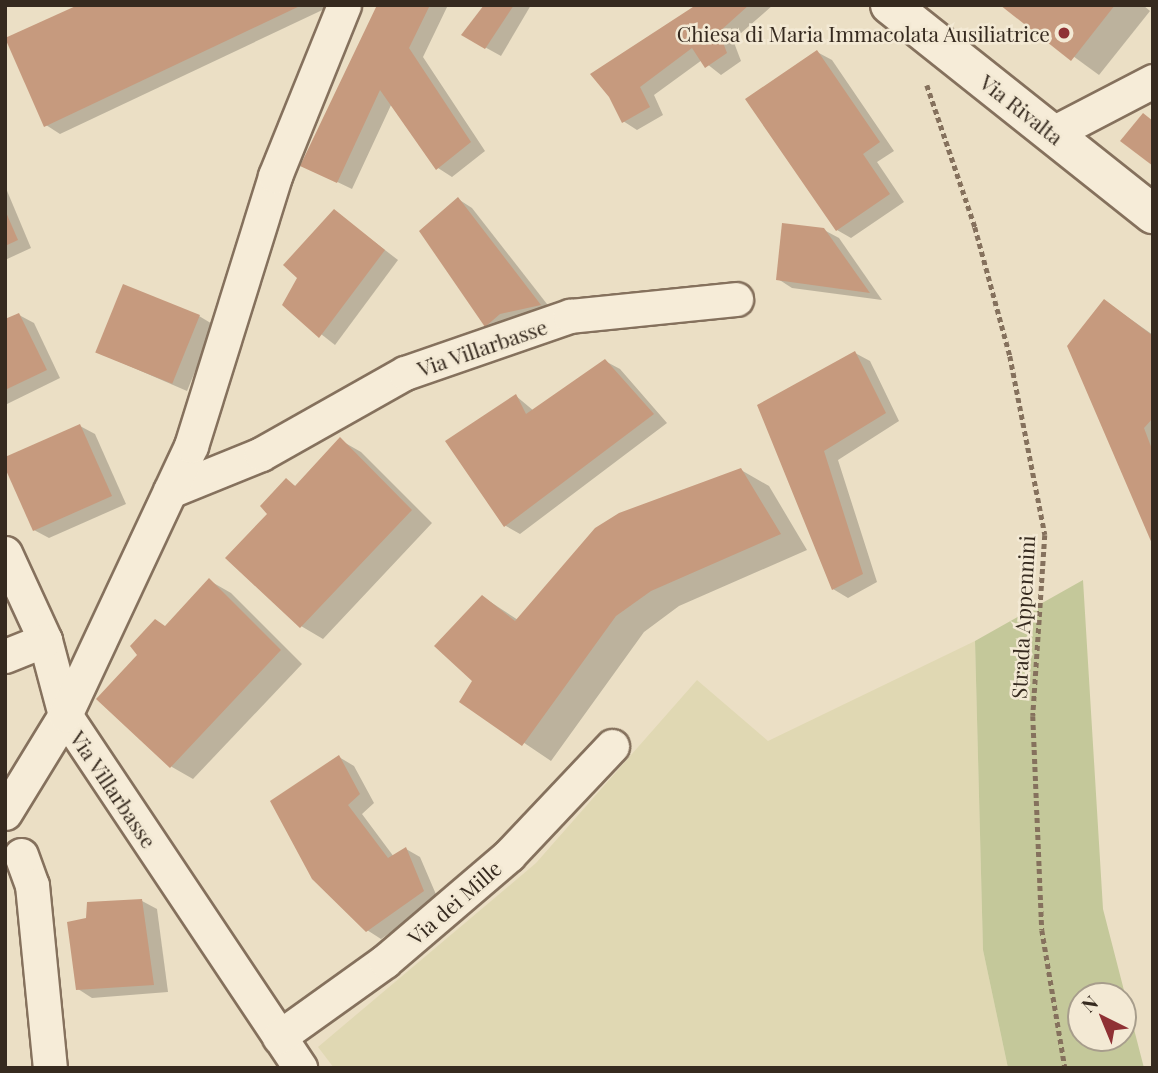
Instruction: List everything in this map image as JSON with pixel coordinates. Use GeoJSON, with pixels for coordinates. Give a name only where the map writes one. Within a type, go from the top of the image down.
{"type":"FeatureCollection","features":[{"type":"Feature","properties":{"kind":"street","name":"Via Villarbasse"},"geometry":{"type":"LineString","coordinates":[[300,1068],[65,715],[191,446],[275,176],[344,5]]}},
{"type":"Feature","properties":{"kind":"street","name":"Via Rivalta"},"geometry":{"type":"LineString","coordinates":[[890,5],[1153,214]]}},
{"type":"Feature","properties":{"kind":"street"},"geometry":{"type":"LineString","coordinates":[[1053,133],[1153,81]]}},
{"type":"Feature","properties":{"kind":"street","name":"Via Villarbasse"},"geometry":{"type":"LineString","coordinates":[[170,491],[261,454],[405,373],[570,316],[736,299]]}},
{"type":"Feature","properties":{"kind":"street"},"geometry":{"type":"LineString","coordinates":[[5,553],[45,640],[65,715],[5,813]]}},
{"type":"Feature","properties":{"kind":"street"},"geometry":{"type":"LineString","coordinates":[[5,656],[45,640]]}},
{"type":"Feature","properties":{"kind":"street","name":"Via dei Mille"},"geometry":{"type":"LineString","coordinates":[[279,1037],[385,961],[509,855],[612,746]]}},
{"type":"Feature","properties":{"kind":"street"},"geometry":{"type":"LineString","coordinates":[[21,855],[32,885],[50,1068]]}},
{"type":"Feature","properties":{"kind":"path","name":"Strada Appennini"},"geometry":{"type":"LineString","coordinates":[[926,83],[975,227],[1010,356],[1045,535],[1033,716],[1042,930],[1065,1068]]}},
{"type":"Feature","properties":{"kind":"shaded area"},"geometry":{"type":"Polygon","coordinates":[[[975,641],[983,950],[1008,1068],[334,1068],[318,1047],[536,863],[697,680],[768,741],[975,641]]]}},
{"type":"Feature","properties":{"kind":"green space"},"geometry":{"type":"Polygon","coordinates":[[[1083,580],[1103,909],[1122,982],[1067,982],[1067,1052],[1137,1052],[1137,1041],[1144,1068],[1008,1068],[983,950],[975,641],[1083,580]]]}},
{"type":"Feature","properties":{"kind":"building"},"geometry":{"type":"Polygon","coordinates":[[[78,5],[302,5],[44,127],[5,38],[78,5]]]}},
{"type":"Feature","properties":{"kind":"building"},"geometry":{"type":"Polygon","coordinates":[[[377,5],[430,5],[409,48],[471,142],[436,170],[380,90],[337,183],[300,166],[377,5]]]}},
{"type":"Feature","properties":{"kind":"building"},"geometry":{"type":"Polygon","coordinates":[[[484,5],[514,5],[485,49],[461,35],[484,5]]]}},
{"type":"Feature","properties":{"kind":"building"},"geometry":{"type":"Polygon","coordinates":[[[696,5],[749,5],[719,32],[727,53],[705,68],[692,48],[640,87],[650,107],[622,123],[609,97],[590,74],[696,5]]]}},
{"type":"Feature","properties":{"kind":"building","name":"Chiesa di Maria Immacolata Ausiliatrice"},"geometry":{"type":"Polygon","coordinates":[[[1000,5],[1115,5],[1071,61],[1000,5]]]}},
{"type":"Feature","properties":{"kind":"building"},"geometry":{"type":"Polygon","coordinates":[[[817,50],[880,142],[863,154],[890,194],[836,231],[745,99],[817,50]]]}},
{"type":"Feature","properties":{"kind":"building"},"geometry":{"type":"Polygon","coordinates":[[[1143,113],[1153,121],[1153,166],[1120,141],[1143,113]]]}},
{"type":"Feature","properties":{"kind":"building"},"geometry":{"type":"Polygon","coordinates":[[[458,197],[541,305],[500,314],[485,327],[419,231],[458,197]]]}},
{"type":"Feature","properties":{"kind":"building"},"geometry":{"type":"Polygon","coordinates":[[[334,209],[385,250],[319,338],[282,305],[297,278],[283,265],[334,209]]]}},
{"type":"Feature","properties":{"kind":"building"},"geometry":{"type":"Polygon","coordinates":[[[5,210],[18,240],[5,246],[5,210]]]}},
{"type":"Feature","properties":{"kind":"building"},"geometry":{"type":"Polygon","coordinates":[[[782,223],[824,228],[870,293],[776,280],[782,223]]]}},
{"type":"Feature","properties":{"kind":"building"},"geometry":{"type":"Polygon","coordinates":[[[123,284],[200,315],[172,384],[95,353],[123,284]]]}},
{"type":"Feature","properties":{"kind":"building"},"geometry":{"type":"Polygon","coordinates":[[[1104,299],[1153,336],[1153,418],[1144,428],[1153,452],[1153,546],[1067,346],[1104,299]]]}},
{"type":"Feature","properties":{"kind":"building"},"geometry":{"type":"Polygon","coordinates":[[[19,313],[47,370],[5,390],[5,319],[19,313]]]}},
{"type":"Feature","properties":{"kind":"building"},"geometry":{"type":"Polygon","coordinates":[[[855,351],[886,413],[824,451],[863,574],[832,590],[757,405],[855,351]]]}},
{"type":"Feature","properties":{"kind":"building"},"geometry":{"type":"Polygon","coordinates":[[[605,359],[654,414],[504,527],[445,441],[516,394],[526,414],[605,359]]]}},
{"type":"Feature","properties":{"kind":"building"},"geometry":{"type":"Polygon","coordinates":[[[80,424],[112,496],[33,531],[5,468],[5,457],[80,424]]]}},
{"type":"Feature","properties":{"kind":"building"},"geometry":{"type":"Polygon","coordinates":[[[340,437],[412,510],[300,628],[225,558],[267,514],[260,506],[286,478],[295,486],[340,437]]]}},
{"type":"Feature","properties":{"kind":"building"},"geometry":{"type":"Polygon","coordinates":[[[741,468],[781,534],[651,591],[616,616],[522,746],[459,702],[472,681],[434,646],[482,595],[515,621],[595,528],[619,513],[741,468]]]}},
{"type":"Feature","properties":{"kind":"building"},"geometry":{"type":"Polygon","coordinates":[[[209,578],[281,650],[170,768],[96,699],[137,655],[130,646],[155,619],[165,626],[209,578]]]}},
{"type":"Feature","properties":{"kind":"building"},"geometry":{"type":"Polygon","coordinates":[[[339,755],[360,794],[348,805],[388,858],[406,847],[424,891],[366,932],[312,879],[270,801],[339,755]]]}},
{"type":"Feature","properties":{"kind":"building"},"geometry":{"type":"Polygon","coordinates":[[[142,899],[154,985],[76,990],[67,922],[86,918],[87,902],[142,899]]]}},
{"type":"Feature","properties":{"kind":"place","name":"Chiesa di Maria Immacolata Ausiliatrice"},"geometry":{"type":"Point","coordinates":[1064,33]}}]}
